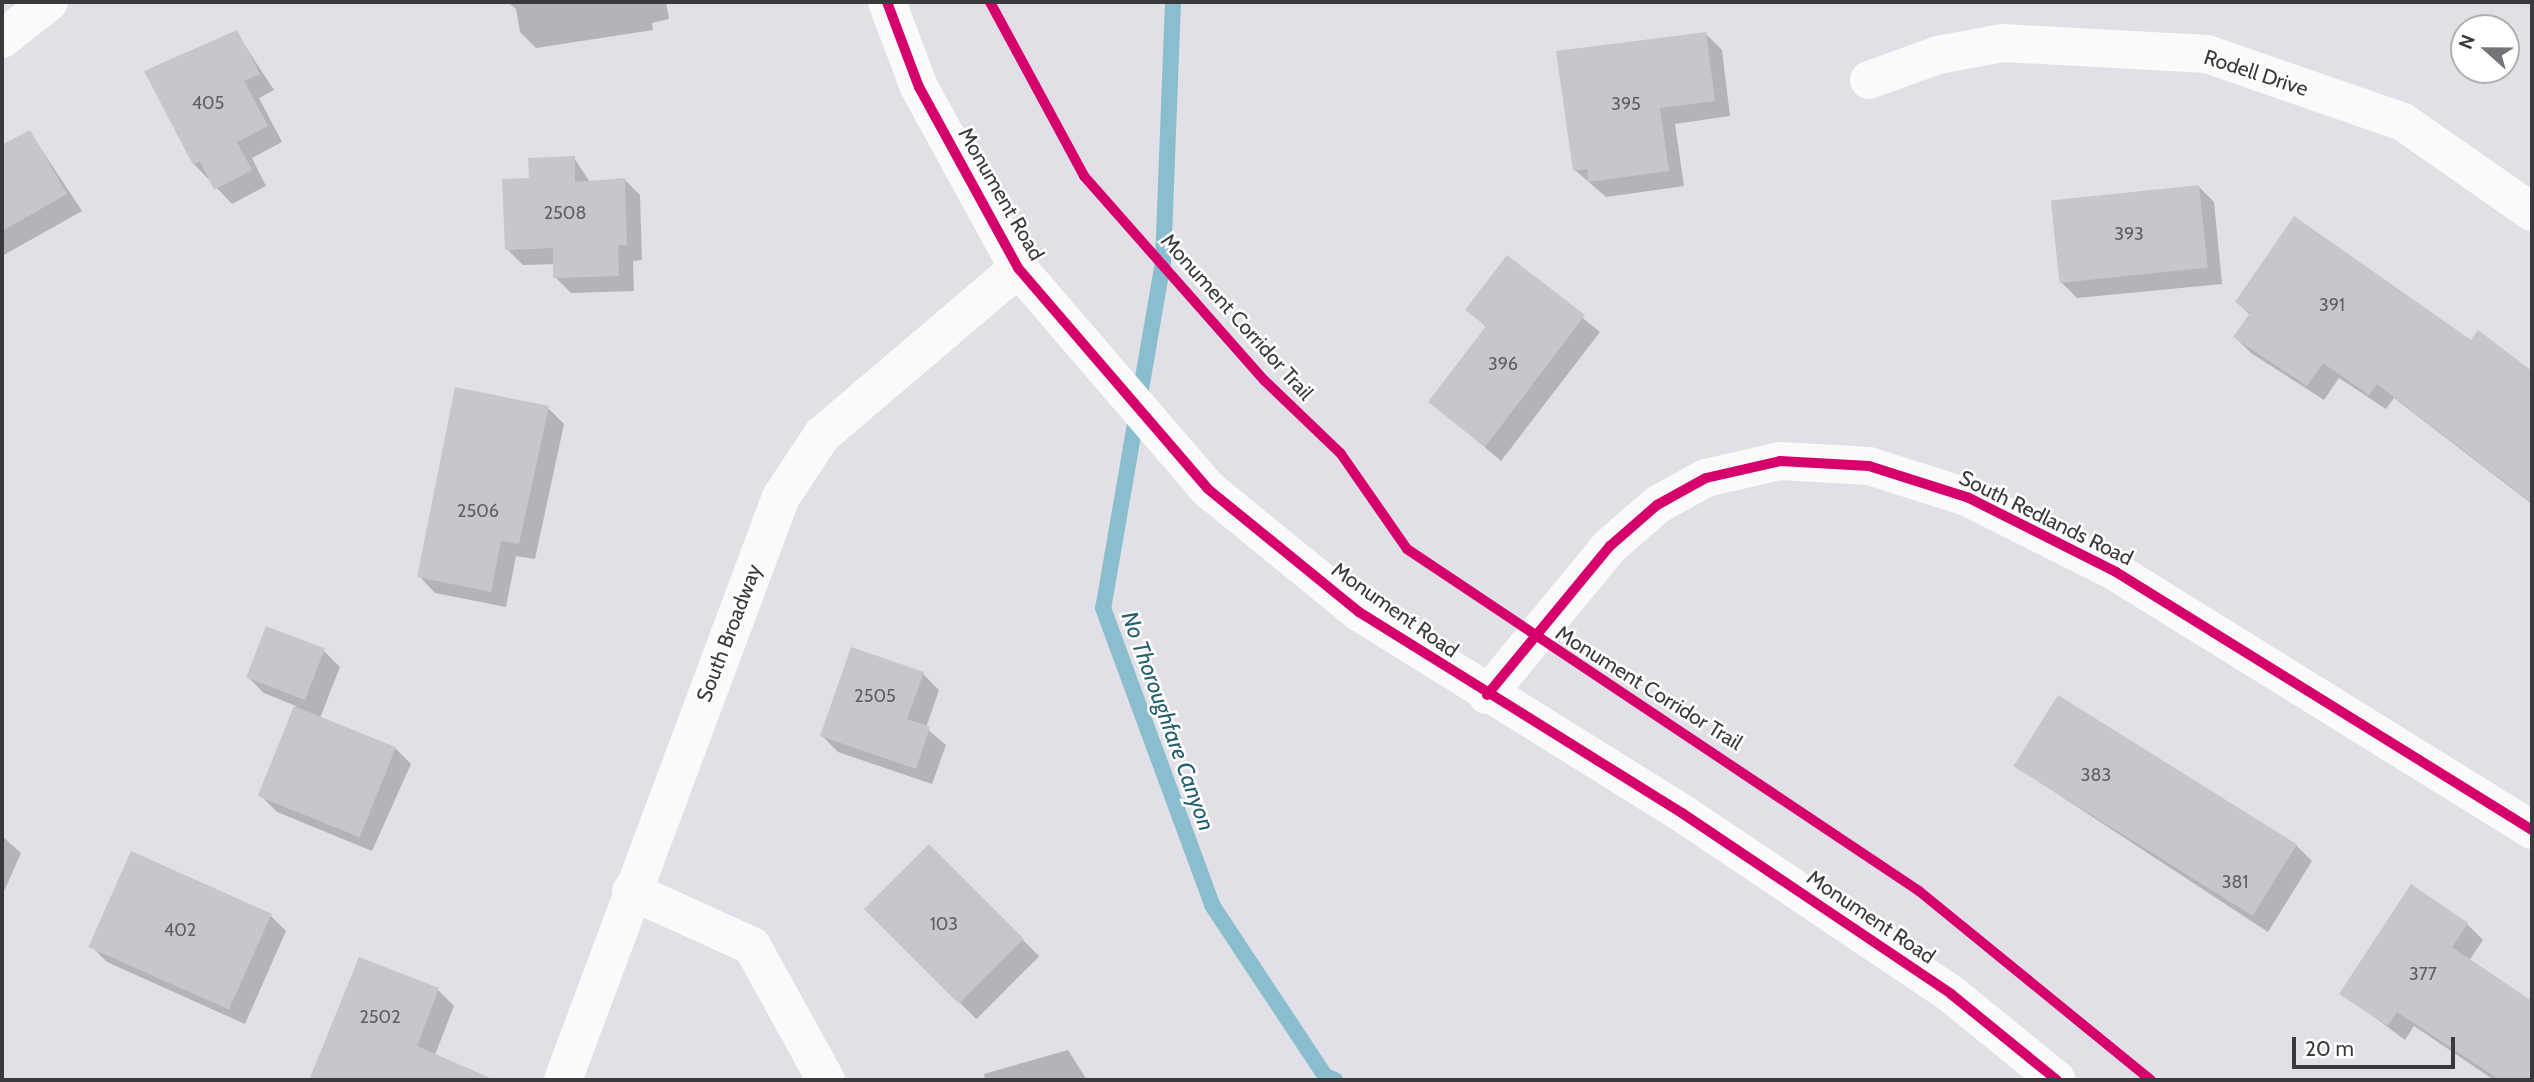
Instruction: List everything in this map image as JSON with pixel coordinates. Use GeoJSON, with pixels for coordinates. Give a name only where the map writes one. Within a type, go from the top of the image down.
{"type":"FeatureCollection","features":[{"type":"Feature","properties":{"kind":"street"},"geometry":{"type":"LineString","coordinates":[[2,39],[49,2]]}},
{"type":"Feature","properties":{"kind":"street","name":"Monument Road"},"geometry":{"type":"LineString","coordinates":[[887,2],[919,87],[1018,268],[1208,489],[1359,612],[1487,695],[1682,813],[1951,994],[2057,1080]]}},
{"type":"Feature","properties":{"kind":"street","name":"Rodell Drive"},"geometry":{"type":"LineString","coordinates":[[1869,80],[1938,55],[2003,43],[2207,54],[2403,122],[2532,212]]}},
{"type":"Feature","properties":{"kind":"street","name":"South Broadway"},"geometry":{"type":"LineString","coordinates":[[563,1080],[631,891],[781,497],[822,435],[1018,268]]}},
{"type":"Feature","properties":{"kind":"street","name":"South Redlands Road"},"geometry":{"type":"LineString","coordinates":[[1487,695],[1610,546],[1657,505],[1706,478],[1780,461],[1869,466],[1967,497],[2116,572],[2532,830]]}},
{"type":"Feature","properties":{"kind":"street"},"geometry":{"type":"LineString","coordinates":[[631,891],[752,946],[826,1080]]}},
{"type":"Feature","properties":{"kind":"building"},"geometry":{"type":"Polygon","coordinates":[[[237,30],[260,74],[244,81],[268,126],[237,142],[252,170],[214,190],[200,161],[193,165],[144,71],[237,30]]]}},
{"type":"Feature","properties":{"kind":"building"},"geometry":{"type":"Polygon","coordinates":[[[1706,32],[1715,101],[1660,108],[1669,171],[1588,182],[1587,169],[1573,171],[1556,51],[1706,32]]]}},
{"type":"Feature","properties":{"kind":"building"},"geometry":{"type":"Polygon","coordinates":[[[30,130],[67,194],[2,231],[2,145],[30,130]]]}},
{"type":"Feature","properties":{"kind":"building"},"geometry":{"type":"Polygon","coordinates":[[[575,156],[575,182],[625,178],[627,245],[618,245],[619,276],[553,278],[553,248],[505,250],[502,179],[529,178],[528,158],[575,156]]]}},
{"type":"Feature","properties":{"kind":"building"},"geometry":{"type":"Polygon","coordinates":[[[2199,185],[2208,268],[2059,283],[2051,201],[2199,185]]]}},
{"type":"Feature","properties":{"kind":"building"},"geometry":{"type":"Polygon","coordinates":[[[2294,216],[2471,340],[2478,330],[2532,371],[2532,503],[2377,384],[2369,395],[2323,363],[2307,386],[2233,337],[2250,313],[2235,302],[2294,216]]]}},
{"type":"Feature","properties":{"kind":"building"},"geometry":{"type":"Polygon","coordinates":[[[1507,255],[1585,315],[1485,447],[1428,402],[1486,326],[1465,310],[1507,255]]]}},
{"type":"Feature","properties":{"kind":"building"},"geometry":{"type":"Polygon","coordinates":[[[455,387],[549,406],[519,544],[501,541],[491,592],[417,577],[455,387]]]}},
{"type":"Feature","properties":{"kind":"building"},"geometry":{"type":"Polygon","coordinates":[[[266,626],[325,649],[305,700],[246,677],[266,626]]]}},
{"type":"Feature","properties":{"kind":"building"},"geometry":{"type":"Polygon","coordinates":[[[851,647],[924,672],[907,719],[930,727],[916,769],[820,736],[851,647]]]}},
{"type":"Feature","properties":{"kind":"building"},"geometry":{"type":"Polygon","coordinates":[[[2058,695],[2297,844],[2253,916],[2013,766],[2058,695]]]}},
{"type":"Feature","properties":{"kind":"building"},"geometry":{"type":"Polygon","coordinates":[[[294,706],[396,747],[360,837],[258,796],[294,706]]]}},
{"type":"Feature","properties":{"kind":"building"},"geometry":{"type":"Polygon","coordinates":[[[929,844],[1024,939],[959,1004],[864,909],[929,844]]]}},
{"type":"Feature","properties":{"kind":"building"},"geometry":{"type":"Polygon","coordinates":[[[131,851],[272,914],[229,1010],[88,947],[131,851]]]}},
{"type":"Feature","properties":{"kind":"building"},"geometry":{"type":"Polygon","coordinates":[[[2411,884],[2468,923],[2452,947],[2532,1001],[2532,1080],[2500,1080],[2397,1012],[2388,1026],[2339,994],[2411,884]]]}},
{"type":"Feature","properties":{"kind":"building"},"geometry":{"type":"Polygon","coordinates":[[[359,957],[439,988],[417,1046],[495,1080],[309,1080],[359,957]]]}},
{"type":"Feature","properties":{"kind":"waterway","name":"No Thoroughfare Canyon"},"geometry":{"type":"LineString","coordinates":[[1173,2],[1163,262],[1103,608],[1212,905],[1325,1076],[1335,1080]]}},
{"type":"Feature","properties":{"kind":"cycle path"},"geometry":{"type":"LineString","coordinates":[[887,2],[919,87],[1018,268],[1208,489],[1359,612],[1682,813],[1951,994],[2057,1080]]}},
{"type":"Feature","properties":{"kind":"cycle path","name":"Monument Corridor Trail"},"geometry":{"type":"LineString","coordinates":[[990,2],[1084,176],[1265,381],[1341,454],[1407,549],[1919,891],[2151,1080]]}},
{"type":"Feature","properties":{"kind":"cycle path","name":"Monument Corridor Trail"},"geometry":{"type":"LineString","coordinates":[[1487,695],[1610,546],[1657,505],[1706,478],[1780,461],[1869,466],[1967,497],[2116,572],[2532,830]]}}]}
